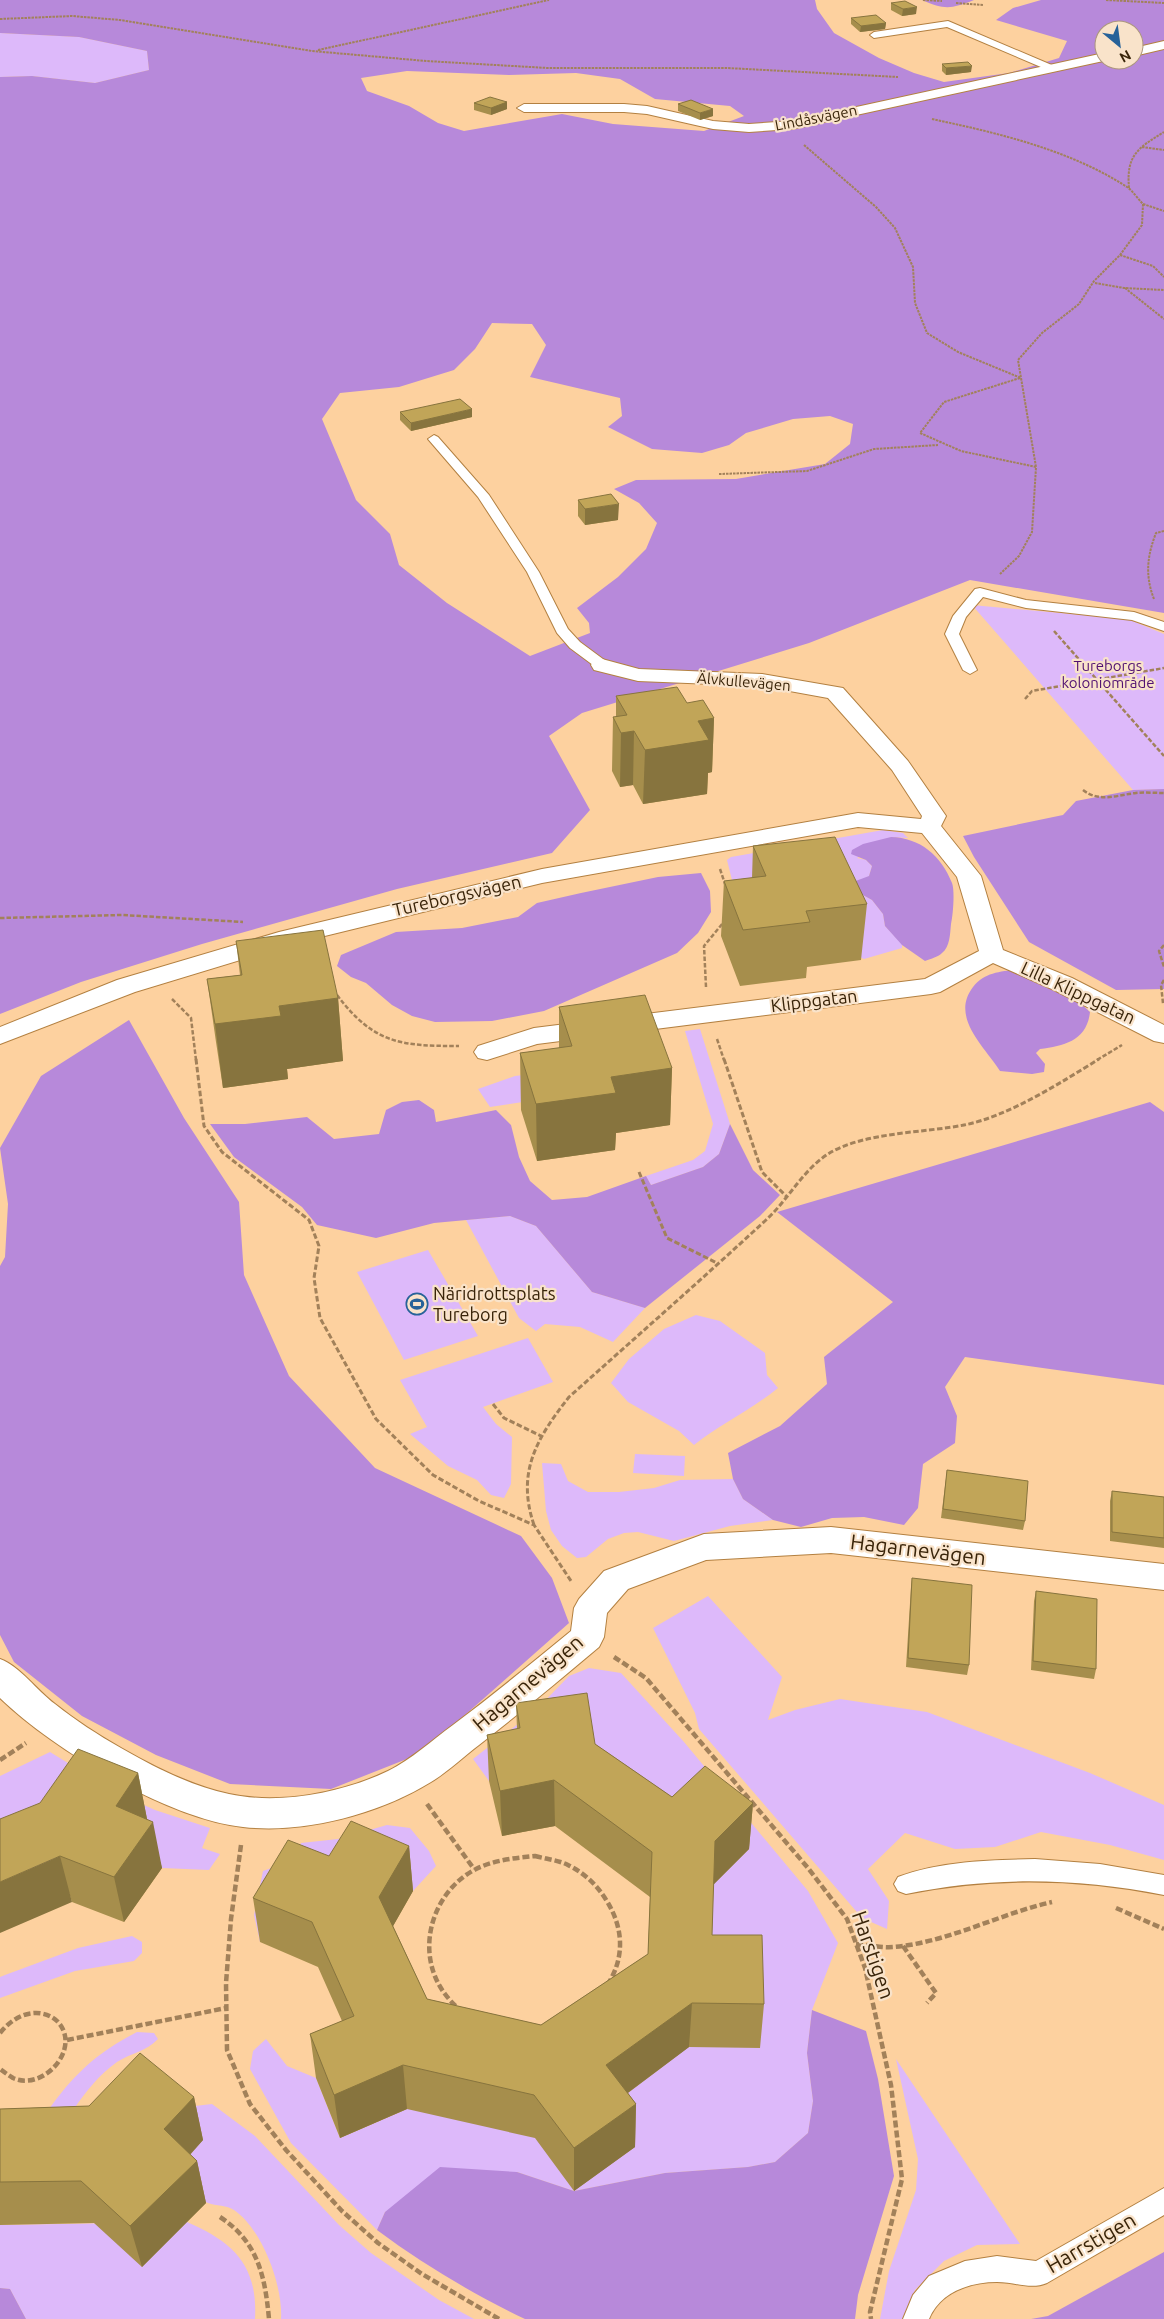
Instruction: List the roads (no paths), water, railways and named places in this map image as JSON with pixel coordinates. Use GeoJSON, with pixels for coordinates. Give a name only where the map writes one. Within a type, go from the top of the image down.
{"type":"FeatureCollection","features":[{"type":"Feature","properties":{"kind":"street"},"geometry":{"type":"LineString","coordinates":[[1144,50],[1164,46]]}},
{"type":"Feature","properties":{"kind":"street","name":"Lindåsvägen"},"geometry":{"type":"LineString","coordinates":[[524,108],[624,108],[648,110],[713,125],[760,128],[792,126],[946,90],[1094,60]]}},
{"type":"Feature","properties":{"kind":"street","name":"Älvkullevägen"},"geometry":{"type":"LineString","coordinates":[[602,665],[638,675],[762,680],[835,693],[875,735],[921,794],[934,816],[929,827]]}},
{"type":"Feature","properties":{"kind":"street","name":"Tureborgsvägen"},"geometry":{"type":"LineString","coordinates":[[0,1036],[126,986],[288,937],[542,876],[728,841],[858,820],[929,827]]}},
{"type":"Feature","properties":{"kind":"street"},"geometry":{"type":"LineString","coordinates":[[929,827],[968,876],[992,954]]}},
{"type":"Feature","properties":{"kind":"street","name":"Klippgatan"},"geometry":{"type":"LineString","coordinates":[[476,1049],[534,1036],[931,986],[992,954]]}},
{"type":"Feature","properties":{"kind":"street","name":"Lilla Klippgatan"},"geometry":{"type":"LineString","coordinates":[[992,954],[1072,988],[1163,1035]]}},
{"type":"Feature","properties":{"kind":"street","name":"Hagarnevägen"},"geometry":{"type":"LineString","coordinates":[[0,1673],[27,1702],[113,1761],[174,1791],[207,1803],[245,1812],[318,1808],[364,1797],[419,1771],[589,1622],[616,1580],[704,1547],[831,1540],[1164,1578]]}},
{"type":"Feature","properties":{"kind":"lane"},"geometry":{"type":"LineString","coordinates":[[874,35],[948,24],[1051,68]]}},
{"type":"Feature","properties":{"kind":"lane"},"geometry":{"type":"LineString","coordinates":[[434,439],[483,495],[533,572],[562,630],[575,645],[602,665]]}},
{"type":"Feature","properties":{"kind":"lane"},"geometry":{"type":"LineString","coordinates":[[970,670],[952,634],[960,616],[980,592],[1026,604],[1134,616],[1164,627]]}},
{"type":"Feature","properties":{"kind":"lane"},"geometry":{"type":"LineString","coordinates":[[906,1884],[943,1875],[995,1869],[1046,1870],[1164,1885]]}},
{"type":"Feature","properties":{"kind":"lane","name":"Harrstigen"},"geometry":{"type":"LineString","coordinates":[[916,2319],[922,2304],[938,2285],[965,2274],[997,2269],[1038,2274],[1164,2201]]}},
{"type":"Feature","properties":{"kind":"place","name":"Näridrottsplats Tureborg"},"geometry":{"type":"Point","coordinates":[417,1304]}},
{"type":"Feature","properties":{"kind":"park label","name":"Tureborgs koloniområde"},"geometry":{"type":"Point","coordinates":[1108,674]}}]}
